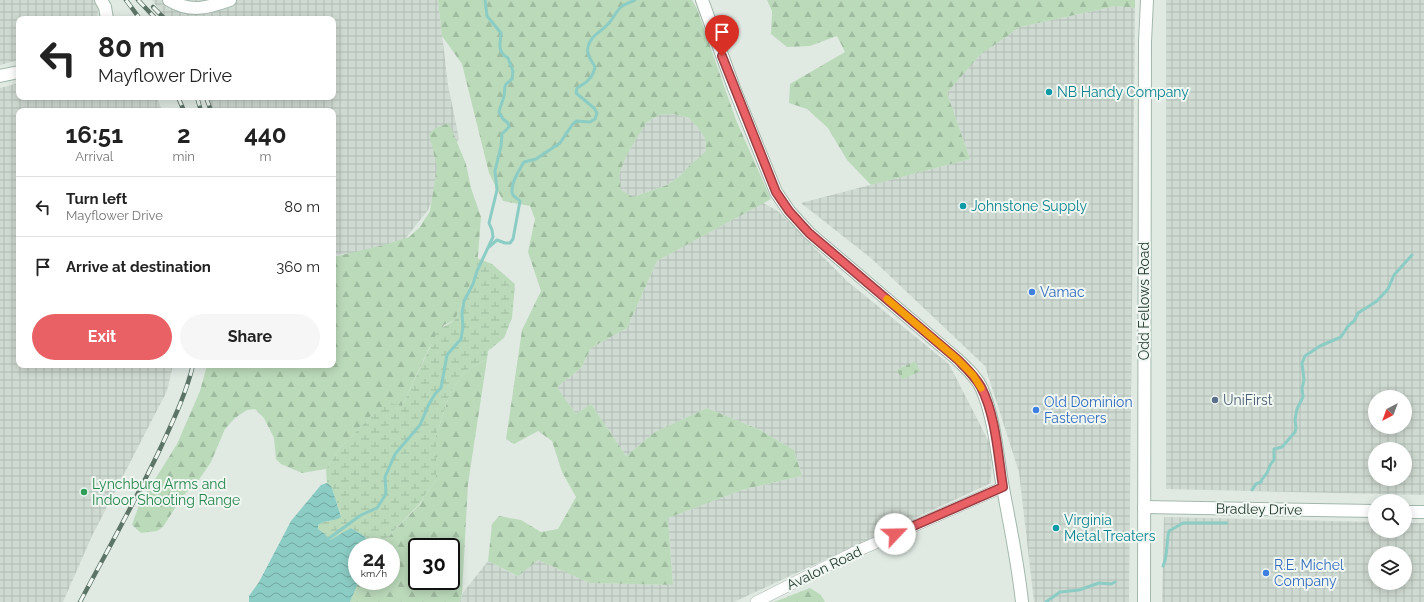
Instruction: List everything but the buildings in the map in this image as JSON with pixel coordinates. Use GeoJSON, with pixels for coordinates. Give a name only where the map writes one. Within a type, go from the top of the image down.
{"type":"FeatureCollection","features":[{"type":"Feature","properties":{"kind":"street"},"geometry":{"type":"LineString","coordinates":[[101,0],[105,7],[106,16]]}},
{"type":"Feature","properties":{"kind":"street"},"geometry":{"type":"LineString","coordinates":[[169,0],[177,5],[193,9],[230,0]]}},
{"type":"Feature","properties":{"kind":"street"},"geometry":{"type":"LineString","coordinates":[[702,0],[732,83],[776,192],[789,211],[809,233],[957,359],[973,375],[981,388],[993,426],[1022,602]]}},
{"type":"Feature","properties":{"kind":"street","name":"Odd Fellows Road"},"geometry":{"type":"LineString","coordinates":[[1144,602],[1144,42],[1146,0]]}},
{"type":"Feature","properties":{"kind":"street"},"geometry":{"type":"LineString","coordinates":[[0,76],[16,73]]}},
{"type":"Feature","properties":{"kind":"street","name":"Avalon Road"},"geometry":{"type":"LineString","coordinates":[[756,602],[855,552],[1003,487]]}},
{"type":"Feature","properties":{"kind":"street","name":"Bradley Drive"},"geometry":{"type":"LineString","coordinates":[[1144,507],[1368,511]]}},
{"type":"Feature","properties":{"kind":"street"},"geometry":{"type":"LineString","coordinates":[[1412,512],[1424,512]]}},
{"type":"Feature","properties":{"kind":"shaded area"},"geometry":{"type":"Polygon","coordinates":[[[0,0],[99,1],[97,16],[16,16],[16,61],[0,65],[0,0]]]}},
{"type":"Feature","properties":{"kind":"shaded area"},"geometry":{"type":"Polygon","coordinates":[[[152,0],[438,0],[448,85],[459,138],[428,210],[397,249],[336,255],[336,108],[208,108],[205,100],[336,100],[336,16],[164,16],[152,0]]]}},
{"type":"Feature","properties":{"kind":"shaded area"},"geometry":{"type":"Polygon","coordinates":[[[1166,0],[1424,0],[1424,495],[1166,489],[1166,0]]]}},
{"type":"Feature","properties":{"kind":"shaded area"},"geometry":{"type":"Polygon","coordinates":[[[1116,6],[1135,8],[1129,602],[1034,602],[1019,472],[985,366],[872,259],[801,203],[970,159],[947,93],[980,55],[1020,27],[1116,6]]]}},
{"type":"Feature","properties":{"kind":"shaded area"},"geometry":{"type":"Polygon","coordinates":[[[16,84],[16,100],[158,100],[161,108],[16,108],[16,368],[172,368],[167,391],[92,536],[63,602],[0,602],[0,88],[16,84]]]}},
{"type":"Feature","properties":{"kind":"shaded area"},"geometry":{"type":"Polygon","coordinates":[[[674,114],[689,118],[697,127],[705,138],[706,151],[679,177],[667,185],[633,197],[620,190],[619,175],[627,153],[647,122],[659,115],[674,114]]]}},
{"type":"Feature","properties":{"kind":"shaded area"},"geometry":{"type":"Polygon","coordinates":[[[763,203],[778,211],[847,281],[949,364],[992,448],[991,483],[734,602],[460,602],[462,594],[488,561],[517,576],[538,560],[590,583],[673,585],[668,518],[745,489],[802,476],[794,450],[758,429],[707,408],[655,432],[626,456],[591,404],[576,414],[557,387],[581,368],[591,348],[627,328],[657,261],[763,203]]]}},
{"type":"Feature","properties":{"kind":"shaded area"},"geometry":{"type":"Polygon","coordinates":[[[1164,517],[1368,522],[1368,538],[1412,538],[1412,523],[1424,523],[1424,602],[1162,602],[1164,517]]]}},
{"type":"Feature","properties":{"kind":"green space"},"geometry":{"type":"Polygon","coordinates":[[[438,0],[692,0],[697,9],[736,120],[771,199],[657,261],[627,328],[591,348],[581,368],[557,387],[576,414],[591,404],[626,456],[655,432],[707,408],[758,429],[794,450],[802,476],[745,489],[668,518],[673,585],[590,583],[538,560],[518,576],[488,561],[492,524],[499,516],[521,520],[541,532],[558,529],[576,497],[562,472],[552,441],[538,431],[514,444],[506,439],[522,330],[541,291],[528,252],[535,219],[530,206],[503,201],[489,173],[462,64],[442,36],[438,0]],[[674,114],[659,115],[647,122],[627,154],[619,175],[621,190],[633,197],[667,185],[679,177],[706,151],[705,138],[689,118],[674,114]]]}},
{"type":"Feature","properties":{"kind":"green space"},"geometry":{"type":"Polygon","coordinates":[[[767,0],[1135,0],[1135,8],[1116,6],[1020,27],[980,55],[947,93],[970,159],[871,185],[847,160],[828,128],[807,109],[789,103],[790,84],[845,52],[837,36],[810,46],[787,47],[771,34],[772,11],[767,0]]]}},
{"type":"Feature","properties":{"kind":"green space"},"geometry":{"type":"Polygon","coordinates":[[[449,123],[466,164],[471,188],[481,217],[477,268],[455,320],[444,325],[429,348],[402,406],[374,413],[340,448],[326,469],[302,473],[281,464],[276,459],[274,438],[264,418],[255,409],[247,410],[235,418],[225,429],[211,462],[198,481],[182,497],[163,527],[157,531],[141,533],[132,525],[139,505],[177,444],[200,391],[206,368],[336,368],[336,256],[380,246],[409,237],[420,227],[430,211],[437,167],[429,134],[434,129],[449,123]]]}},
{"type":"Feature","properties":{"kind":"green space"},"geometry":{"type":"Polygon","coordinates":[[[477,258],[492,264],[515,284],[512,318],[504,338],[488,351],[487,359],[465,371],[450,393],[436,436],[436,480],[421,502],[387,538],[366,538],[352,529],[330,540],[318,529],[318,525],[341,516],[332,488],[327,483],[326,469],[340,448],[374,413],[390,403],[402,406],[438,330],[455,320],[477,268],[477,258]]]}},
{"type":"Feature","properties":{"kind":"green space"},"geometry":{"type":"Polygon","coordinates":[[[487,359],[468,484],[462,594],[460,602],[350,602],[355,590],[400,590],[400,538],[387,538],[421,503],[424,496],[436,480],[436,436],[450,393],[465,371],[487,359]]]}},
{"type":"Feature","properties":{"kind":"green space"},"geometry":{"type":"Polygon","coordinates":[[[915,361],[920,371],[902,380],[897,370],[915,361]]]}},
{"type":"Feature","properties":{"kind":"green space"},"geometry":{"type":"Polygon","coordinates":[[[810,588],[821,595],[825,602],[774,602],[810,588]]]}},
{"type":"Feature","properties":{"kind":"water"},"geometry":{"type":"Polygon","coordinates":[[[327,483],[332,488],[341,517],[336,520],[321,523],[318,525],[318,529],[330,540],[351,528],[366,538],[348,538],[348,590],[355,590],[350,602],[249,602],[249,596],[259,582],[291,521],[321,485],[327,483]]]}},
{"type":"Feature","properties":{"kind":"waterway"},"geometry":{"type":"LineString","coordinates":[[328,539],[361,515],[377,508],[386,494],[385,477],[395,454],[420,425],[429,404],[441,388],[447,355],[461,339],[464,301],[493,237],[489,223],[497,190],[495,171],[501,146],[502,134],[509,127],[508,123],[503,119],[499,112],[504,96],[505,86],[512,79],[513,71],[508,58],[504,56],[501,50],[501,33],[487,16],[485,0]]}},
{"type":"Feature","properties":{"kind":"waterway"},"geometry":{"type":"LineString","coordinates":[[489,247],[497,240],[510,243],[513,239],[520,201],[513,195],[512,187],[524,162],[536,159],[560,143],[576,121],[590,122],[595,119],[597,113],[594,108],[576,93],[577,88],[589,80],[594,71],[595,67],[588,53],[589,43],[593,37],[610,22],[621,7],[635,0]]}},
{"type":"Feature","properties":{"kind":"waterway"},"geometry":{"type":"LineString","coordinates":[[1252,490],[1256,484],[1261,482],[1274,460],[1274,449],[1282,447],[1295,432],[1297,409],[1303,397],[1302,388],[1304,380],[1302,363],[1305,356],[1320,346],[1341,337],[1348,326],[1354,321],[1358,313],[1377,301],[1388,289],[1394,275],[1412,255]]}},
{"type":"Feature","properties":{"kind":"waterway"},"geometry":{"type":"LineString","coordinates":[[1163,566],[1166,558],[1169,531],[1183,523],[1227,523]]}},
{"type":"Feature","properties":{"kind":"waterway"},"geometry":{"type":"LineString","coordinates":[[1046,602],[1060,592],[1079,590],[1099,583],[1111,584],[1115,582]]}},
{"type":"Feature","properties":{"kind":"railway"},"geometry":{"type":"LineString","coordinates":[[126,0],[138,16]]}},
{"type":"Feature","properties":{"kind":"railway"},"geometry":{"type":"LineString","coordinates":[[138,0],[153,16]]}},
{"type":"Feature","properties":{"kind":"railway"},"geometry":{"type":"LineString","coordinates":[[153,7],[162,16]]}},
{"type":"Feature","properties":{"kind":"railway"},"geometry":{"type":"LineString","coordinates":[[179,100],[183,108]]}},
{"type":"Feature","properties":{"kind":"railway"},"geometry":{"type":"LineString","coordinates":[[198,100],[200,108]]}},
{"type":"Feature","properties":{"kind":"railway"},"geometry":{"type":"LineString","coordinates":[[207,100],[210,108]]}},
{"type":"Feature","properties":{"kind":"railway"},"geometry":{"type":"LineString","coordinates":[[80,602],[132,506],[161,447],[183,397],[192,368]]}},
{"type":"Feature","properties":{"kind":"slow traffic"},"geometry":{"type":"LineString","coordinates":[[887,299],[957,359],[973,375],[981,388]]}},
{"type":"Feature","properties":{"kind":"place","name":"NB Handy Company"},"geometry":{"type":"Point","coordinates":[1049,92]}},
{"type":"Feature","properties":{"kind":"place","name":"Johnstone Supply"},"geometry":{"type":"Point","coordinates":[963,206]}},
{"type":"Feature","properties":{"kind":"place","name":"Vamac"},"geometry":{"type":"Point","coordinates":[1032,292]}},
{"type":"Feature","properties":{"kind":"place","name":"UniFirst"},"geometry":{"type":"Point","coordinates":[1215,400]}},
{"type":"Feature","properties":{"kind":"place","name":"Old Dominion Fasteners"},"geometry":{"type":"Point","coordinates":[1036,410]}},
{"type":"Feature","properties":{"kind":"place","name":"Lynchburg Arms and Indoor Shooting Range"},"geometry":{"type":"Point","coordinates":[84,492]}},
{"type":"Feature","properties":{"kind":"place","name":"Virginia Metal Treaters"},"geometry":{"type":"Point","coordinates":[1056,528]}},
{"type":"Feature","properties":{"kind":"place","name":"R.E. Michel Company"},"geometry":{"type":"Point","coordinates":[1266,573]}},
{"type":"Feature","properties":{"kind":"route"},"geometry":{"type":"LineString","coordinates":[[722,56],[776,192],[789,211],[809,233],[957,359],[973,375],[981,388],[988,407],[993,426],[1003,487],[895,534]]}}]}
